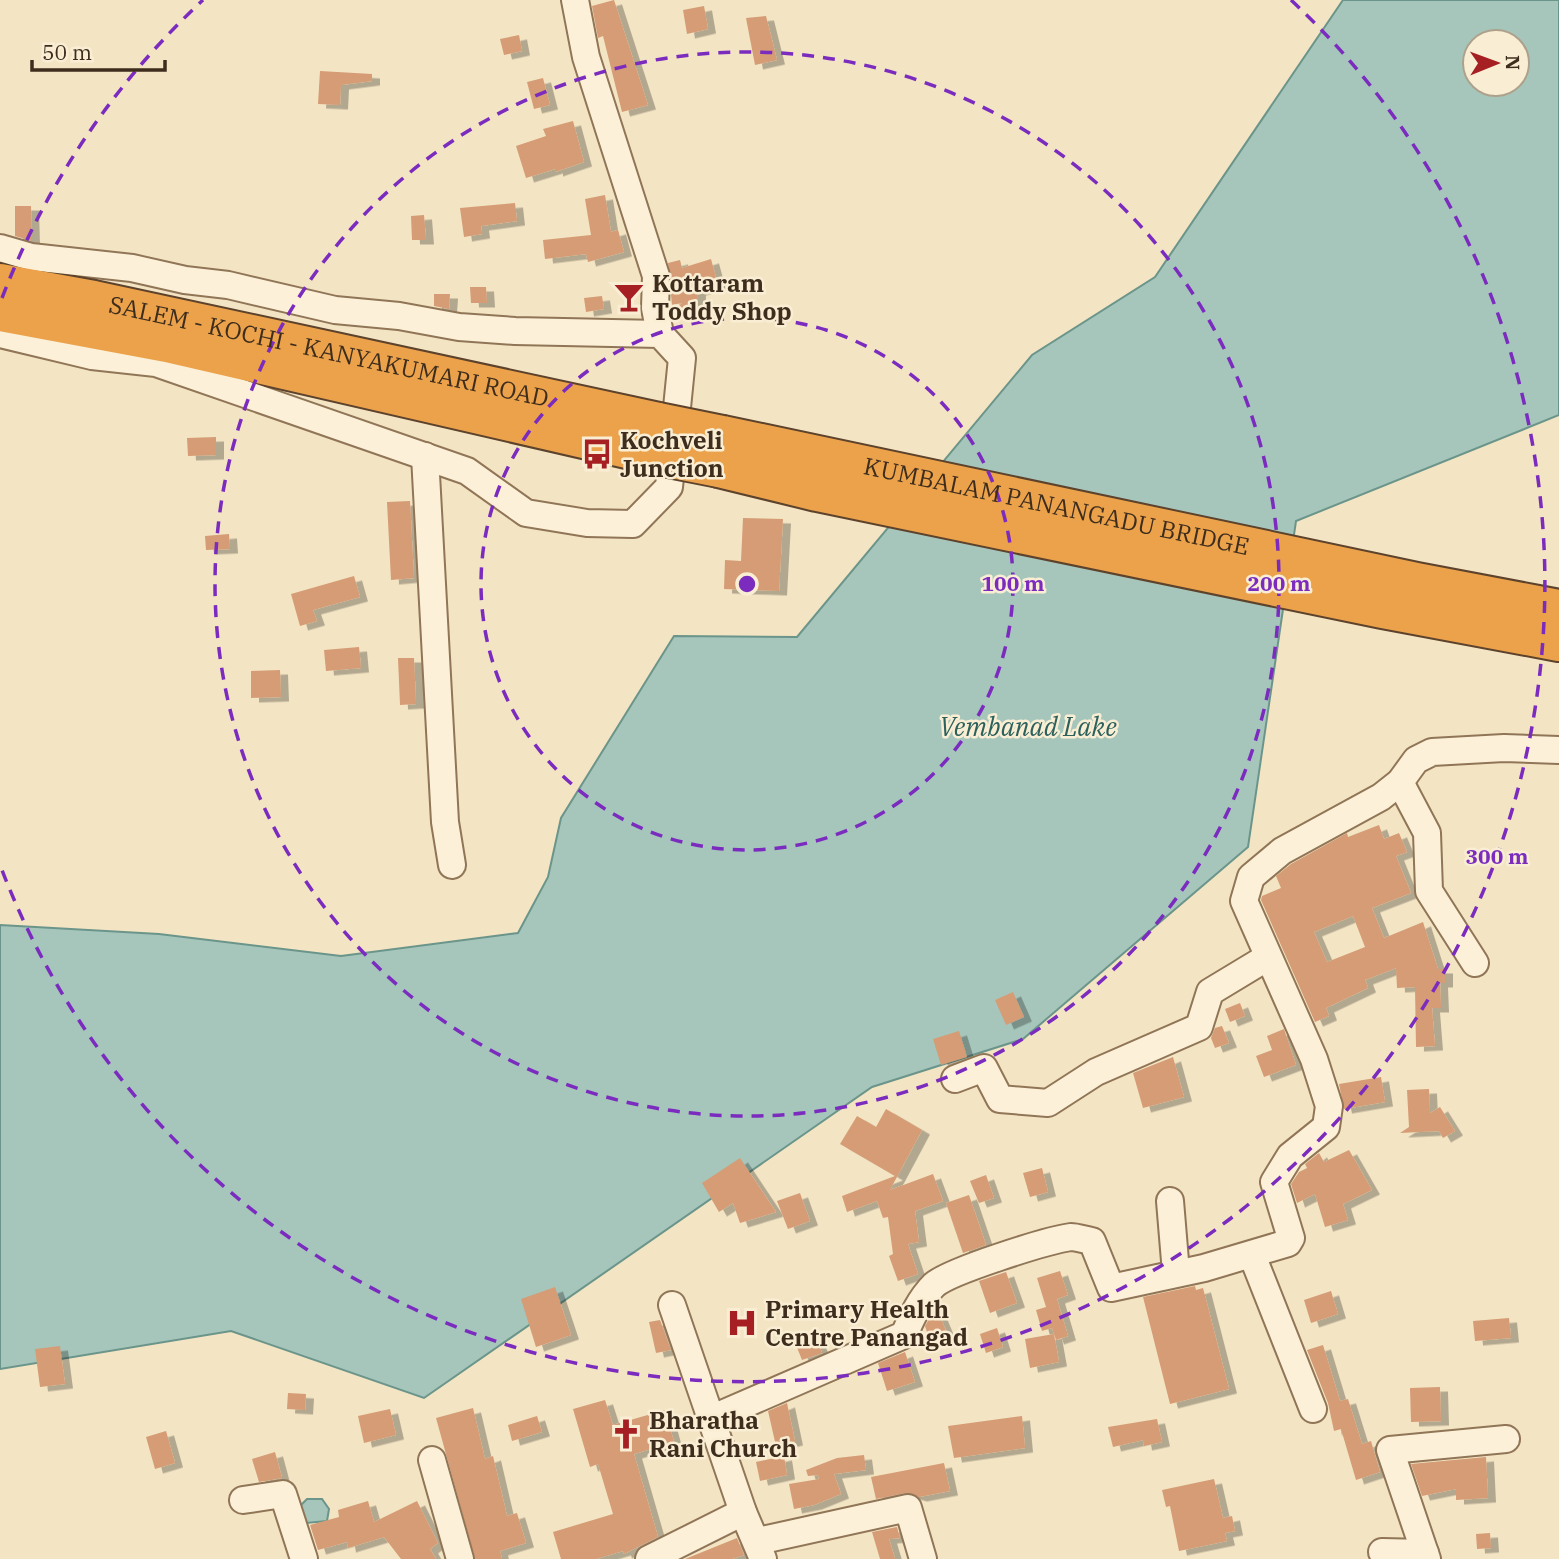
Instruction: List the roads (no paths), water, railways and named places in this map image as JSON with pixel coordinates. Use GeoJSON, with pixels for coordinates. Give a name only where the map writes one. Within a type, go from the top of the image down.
{"type":"FeatureCollection","features":[{"type":"Feature","properties":{"kind":"highway","name":"SALEM - KOCHI - KANYAKUMARI ROAD"},"geometry":{"type":"LineString","coordinates":[[0,284],[94,300],[665,440]]}},
{"type":"Feature","properties":{"kind":"highway","name":"SALEM - KOCHI - KANYAKUMARI ROAD"},"geometry":{"type":"LineString","coordinates":[[0,312],[167,342],[665,440]]}},
{"type":"Feature","properties":{"kind":"highway"},"geometry":{"type":"LineString","coordinates":[[665,440],[819,475]]}},
{"type":"Feature","properties":{"kind":"highway","name":"KUMBALAM PANANGADU BRIDGE"},"geometry":{"type":"LineString","coordinates":[[819,475],[1559,609]]}},
{"type":"Feature","properties":{"kind":"highway","name":"KUMBALAM PANANGADU BRIDGE"},"geometry":{"type":"LineString","coordinates":[[819,475],[1382,609],[1559,642]]}},
{"type":"Feature","properties":{"kind":"street"},"geometry":{"type":"LineString","coordinates":[[0,334],[92,356],[156,363],[467,471],[526,513],[587,523],[633,524],[665,440],[682,358],[660,334],[655,308],[656,276],[586,57],[575,0]]}},
{"type":"Feature","properties":{"kind":"street"},"geometry":{"type":"LineString","coordinates":[[0,248],[31,257],[132,268],[228,285],[335,310],[399,316],[459,327],[660,334]]}},
{"type":"Feature","properties":{"kind":"street"},"geometry":{"type":"LineString","coordinates":[[425,456],[444,796],[452,865]]}},
{"type":"Feature","properties":{"kind":"street"},"geometry":{"type":"LineString","coordinates":[[713,1418],[904,1335],[915,1310],[935,1284],[958,1270],[1042,1244],[1073,1237],[1092,1241],[1111,1288],[1252,1255],[1287,1243],[1291,1238],[1274,1182],[1290,1156],[1325,1127],[1329,1106],[1314,1059],[1244,901],[1251,877],[1282,851],[1327,824],[1381,797],[1401,782],[1416,760],[1432,752],[1504,748],[1559,750]]}},
{"type":"Feature","properties":{"kind":"street"},"geometry":{"type":"LineString","coordinates":[[1401,782],[1427,833],[1429,891],[1475,963]]}},
{"type":"Feature","properties":{"kind":"street"},"geometry":{"type":"LineString","coordinates":[[955,1079],[984,1068],[1000,1099],[1048,1103],[1096,1072],[1199,1027],[1210,992],[1268,957]]}},
{"type":"Feature","properties":{"kind":"street"},"geometry":{"type":"LineString","coordinates":[[1170,1201],[1176,1273]]}},
{"type":"Feature","properties":{"kind":"street"},"geometry":{"type":"LineString","coordinates":[[1252,1255],[1313,1409]]}},
{"type":"Feature","properties":{"kind":"street"},"geometry":{"type":"LineString","coordinates":[[672,1305],[743,1511],[761,1550],[908,1508],[923,1559]]}},
{"type":"Feature","properties":{"kind":"street"},"geometry":{"type":"LineString","coordinates":[[1381,1552],[1426,1556],[1390,1450],[1506,1439]]}},
{"type":"Feature","properties":{"kind":"street"},"geometry":{"type":"LineString","coordinates":[[432,1460],[460,1559]]}},
{"type":"Feature","properties":{"kind":"street"},"geometry":{"type":"LineString","coordinates":[[243,1500],[283,1494],[304,1559]]}},
{"type":"Feature","properties":{"kind":"street"},"geometry":{"type":"LineString","coordinates":[[649,1559],[743,1511]]}},
{"type":"Feature","properties":{"kind":"water","name":"Vembanad Lake"},"geometry":{"type":"Polygon","coordinates":[[[1343,0],[1559,0],[1559,415],[1296,521],[1248,847],[1023,1039],[872,1087],[424,1398],[231,1331],[0,1369],[0,925],[159,934],[341,956],[518,933],[548,877],[561,818],[674,636],[797,637],[1032,355],[1155,277],[1343,0]]]}},
{"type":"Feature","properties":{"kind":"water"},"geometry":{"type":"Polygon","coordinates":[[[307,1499],[322,1499],[329,1509],[327,1521],[306,1523],[296,1510],[307,1499]]]}},
{"type":"Feature","properties":{"kind":"place","name":"Kottaram Toddy Shop"},"geometry":{"type":"Point","coordinates":[629,297]}},
{"type":"Feature","properties":{"kind":"place","name":"Kochveli Junction"},"geometry":{"type":"Point","coordinates":[597,454]}},
{"type":"Feature","properties":{"kind":"place","name":"Primary Health Centre Panangad"},"geometry":{"type":"Point","coordinates":[742,1323]}},
{"type":"Feature","properties":{"kind":"place","name":"Bharatha Rani Church"},"geometry":{"type":"Point","coordinates":[626,1434]}}]}
